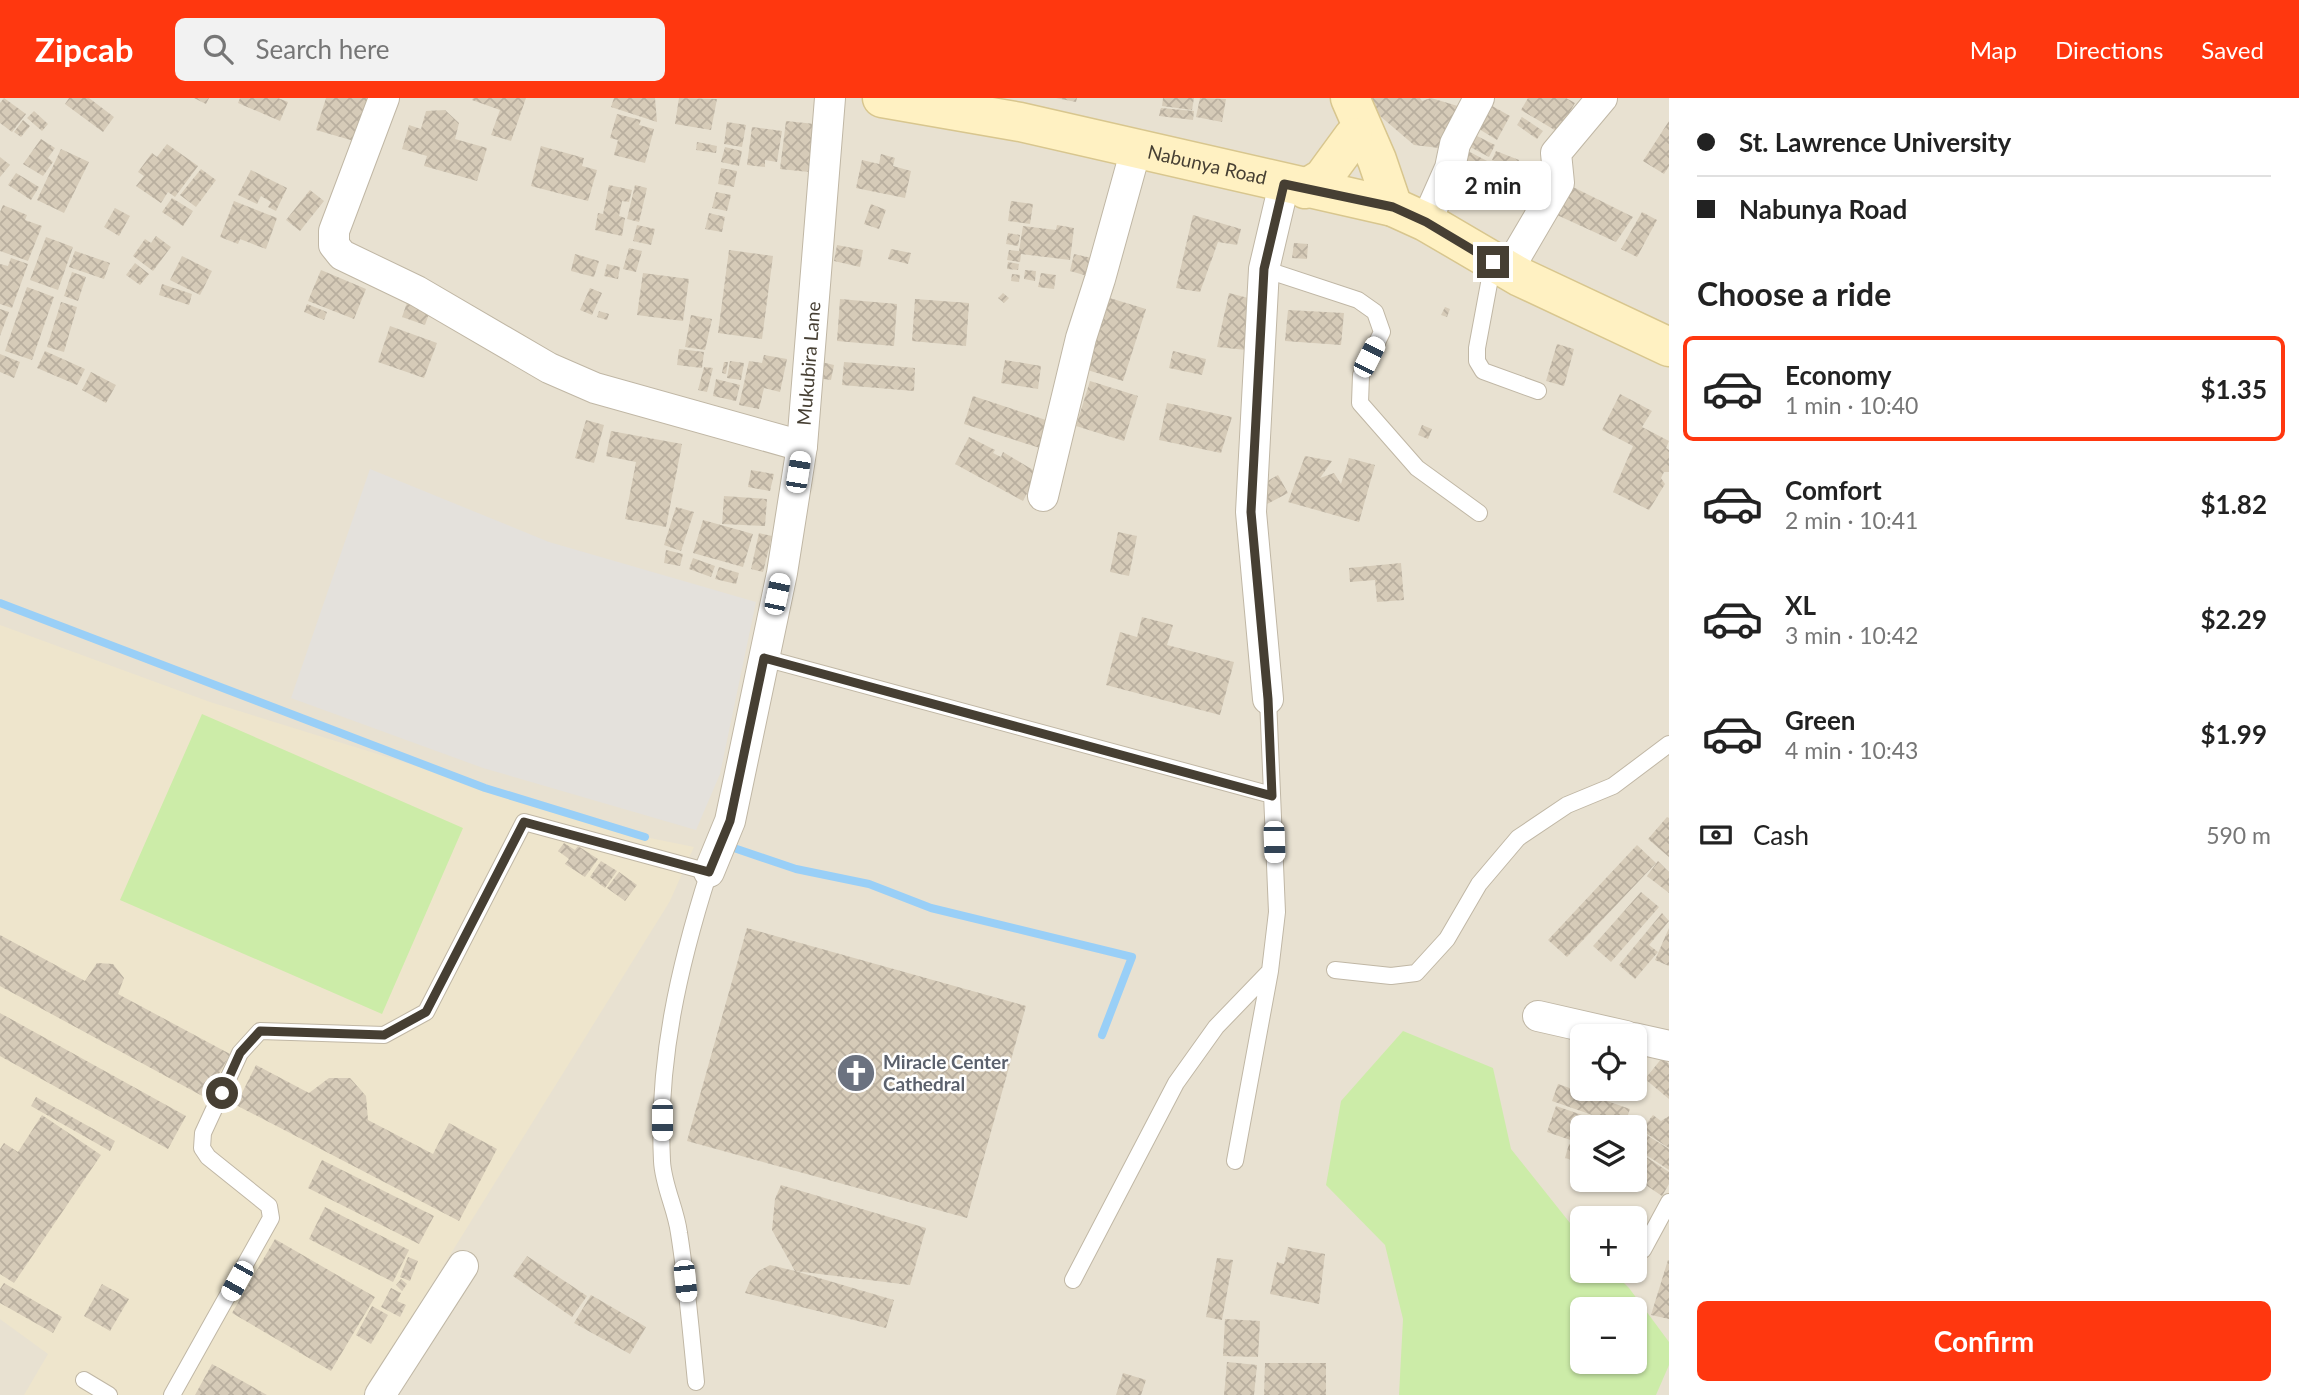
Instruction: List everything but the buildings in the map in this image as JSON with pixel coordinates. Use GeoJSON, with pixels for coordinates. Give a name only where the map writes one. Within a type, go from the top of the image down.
{"type":"FeatureCollection","features":[{"type":"Feature","properties":{"kind":"main road","name":"Nabunya Road"},"geometry":{"type":"LineString","coordinates":[[882,98],[1020,122],[1402,213],[1500,266],[1669,348]]}},
{"type":"Feature","properties":{"kind":"main road"},"geometry":{"type":"LineString","coordinates":[[1343,98],[1342,107],[1402,213]]}},
{"type":"Feature","properties":{"kind":"main road"},"geometry":{"type":"LineString","coordinates":[[1350,98],[1365,148],[1402,213]]}},
{"type":"Feature","properties":{"kind":"main road"},"geometry":{"type":"LineString","coordinates":[[1295,186],[1323,178],[1333,168],[1365,148]]}},
{"type":"Feature","properties":{"kind":"street"},"geometry":{"type":"LineString","coordinates":[[384,98],[334,231],[334,245],[342,255],[416,291],[549,368],[595,388],[802,446]]}},
{"type":"Feature","properties":{"kind":"street","name":"Mukubira Lane"},"geometry":{"type":"LineString","coordinates":[[709,872],[730,821],[782,573],[802,446],[830,98]]}},
{"type":"Feature","properties":{"kind":"street"},"geometry":{"type":"LineString","coordinates":[[1402,213],[1450,169],[1455,145],[1479,98]]}},
{"type":"Feature","properties":{"kind":"street"},"geometry":{"type":"LineString","coordinates":[[1500,266],[1559,183],[1556,153],[1602,98]]}},
{"type":"Feature","properties":{"kind":"street"},"geometry":{"type":"LineString","coordinates":[[1043,496],[1081,338],[1136,149]]}},
{"type":"Feature","properties":{"kind":"street"},"geometry":{"type":"LineString","coordinates":[[1268,699],[1251,512],[1264,269],[1295,186]]}},
{"type":"Feature","properties":{"kind":"street"},"geometry":{"type":"LineString","coordinates":[[1538,1016],[1573,1024]]}},
{"type":"Feature","properties":{"kind":"street"},"geometry":{"type":"LineString","coordinates":[[1647,1041],[1669,1046]]}},
{"type":"Feature","properties":{"kind":"street"},"geometry":{"type":"LineString","coordinates":[[380,1395],[463,1266]]}},
{"type":"Feature","properties":{"kind":"lane"},"geometry":{"type":"LineString","coordinates":[[1500,266],[1477,348],[1478,361],[1483,371],[1538,391]]}},
{"type":"Feature","properties":{"kind":"lane"},"geometry":{"type":"LineString","coordinates":[[1264,269],[1358,300],[1375,312],[1382,331],[1361,375],[1360,402],[1417,468],[1479,513]]}},
{"type":"Feature","properties":{"kind":"lane"},"geometry":{"type":"LineString","coordinates":[[764,658],[1272,796]]}},
{"type":"Feature","properties":{"kind":"lane"},"geometry":{"type":"LineString","coordinates":[[1235,1161],[1270,971],[1277,912],[1268,699]]}},
{"type":"Feature","properties":{"kind":"lane"},"geometry":{"type":"LineString","coordinates":[[1335,970],[1391,976],[1416,973],[1447,939],[1479,884],[1518,838],[1567,805],[1613,786],[1669,744]]}},
{"type":"Feature","properties":{"kind":"lane"},"geometry":{"type":"LineString","coordinates":[[172,1395],[271,1218],[269,1206],[208,1157],[202,1148],[203,1133],[240,1053],[260,1031],[384,1035],[426,1012],[524,822],[709,872],[694,918],[677,988],[662,1076],[662,1164],[679,1231],[696,1382]]}},
{"type":"Feature","properties":{"kind":"lane"},"geometry":{"type":"LineString","coordinates":[[1073,1280],[1176,1083],[1216,1027],[1270,971]]}},
{"type":"Feature","properties":{"kind":"lane"},"geometry":{"type":"LineString","coordinates":[[1647,1243],[1669,1202]]}},
{"type":"Feature","properties":{"kind":"lane"},"geometry":{"type":"LineString","coordinates":[[84,1380],[109,1395]]}},
{"type":"Feature","properties":{"kind":"shaded area"},"geometry":{"type":"Polygon","coordinates":[[[0,98],[1669,98],[1669,1395],[0,1395],[0,98]]]}},
{"type":"Feature","properties":{"kind":"shaded area"},"geometry":{"type":"Polygon","coordinates":[[[370,469],[549,542],[756,602],[720,774],[696,830],[483,768],[291,698],[370,469]]]}},
{"type":"Feature","properties":{"kind":"shaded area"},"geometry":{"type":"Polygon","coordinates":[[[0,625],[210,702],[645,837],[694,847],[670,901],[363,1395],[24,1395],[48,1354],[0,1319],[0,625]]]}},
{"type":"Feature","properties":{"kind":"green space"},"geometry":{"type":"Polygon","coordinates":[[[202,714],[463,828],[382,1014],[120,900],[202,714]]]}},
{"type":"Feature","properties":{"kind":"green space"},"geometry":{"type":"Polygon","coordinates":[[[1403,1031],[1493,1068],[1511,1149],[1570,1223],[1570,1283],[1624,1283],[1636,1297],[1570,1297],[1570,1374],[1647,1374],[1647,1312],[1669,1342],[1669,1365],[1656,1395],[1399,1395],[1403,1319],[1385,1245],[1326,1185],[1341,1101],[1403,1031]]]}},
{"type":"Feature","properties":{"kind":"waterway"},"geometry":{"type":"LineString","coordinates":[[0,603],[485,788],[645,837]]}},
{"type":"Feature","properties":{"kind":"waterway"},"geometry":{"type":"LineString","coordinates":[[731,847],[796,869],[869,884],[931,908],[1132,957],[1102,1035]]}},
{"type":"Feature","properties":{"kind":"place","name":"Miracle Center Cathedral"},"geometry":{"type":"Point","coordinates":[856,1073]}},
{"type":"Feature","properties":{"kind":"route"},"geometry":{"type":"LineString","coordinates":[[222,1093],[240,1053],[260,1031],[384,1035],[426,1012],[524,822],[709,872],[730,821],[764,658],[1272,796],[1268,699],[1251,512],[1264,269],[1284,184],[1393,207],[1426,222],[1493,262]]}}]}
